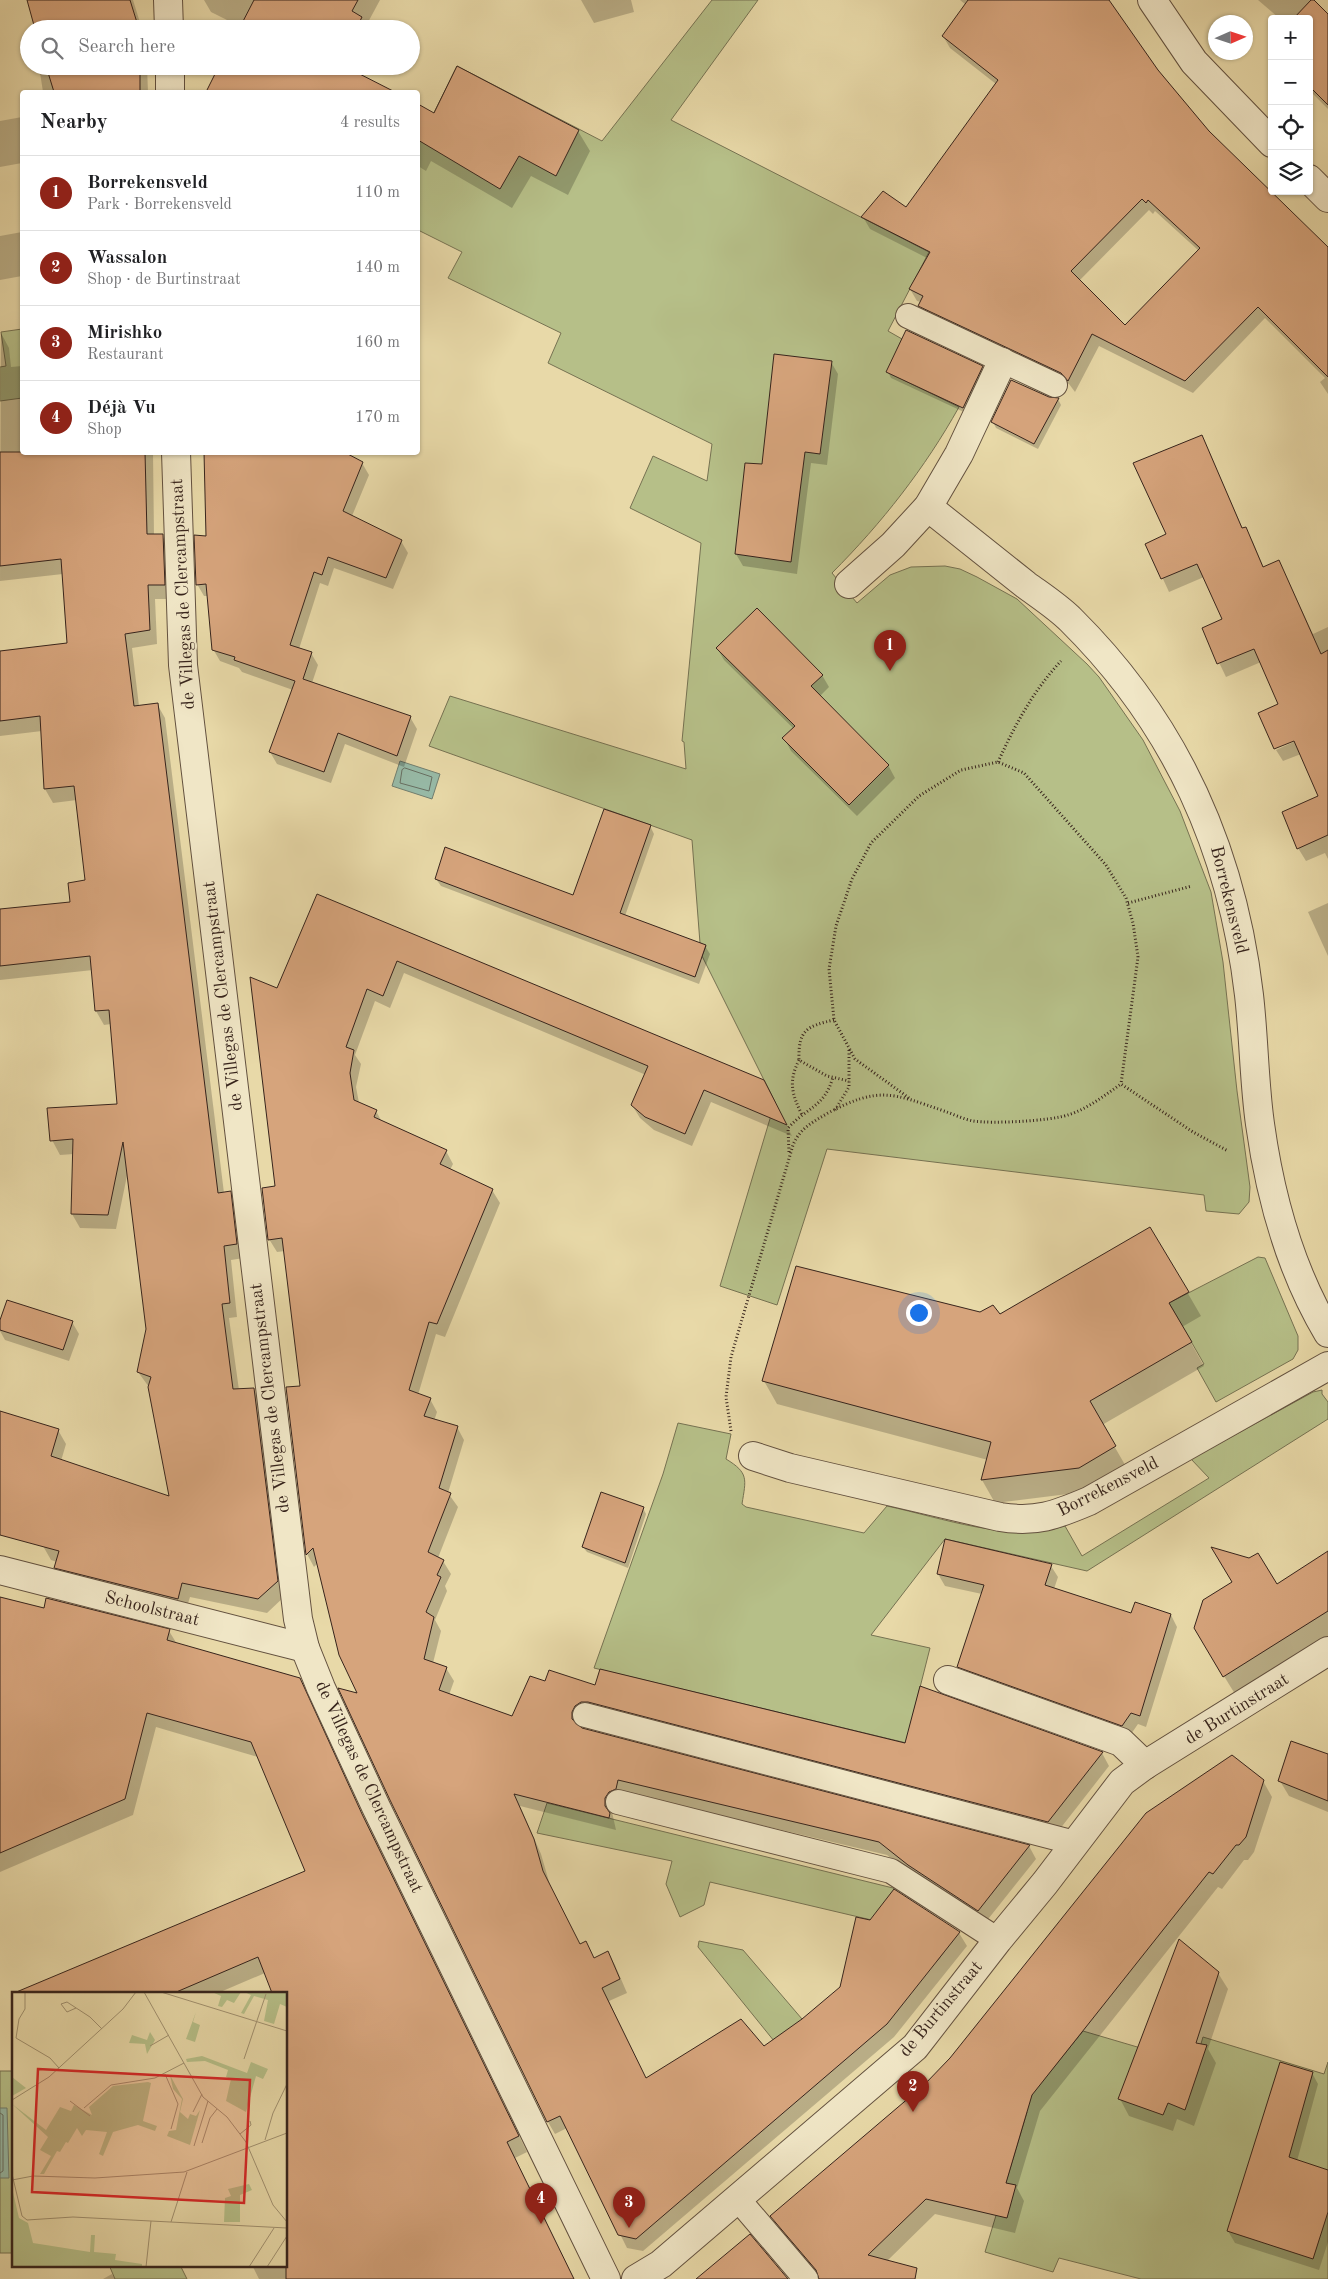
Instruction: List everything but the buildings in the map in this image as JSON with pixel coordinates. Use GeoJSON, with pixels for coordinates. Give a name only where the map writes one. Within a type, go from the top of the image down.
{"type":"FeatureCollection","features":[{"type":"Feature","properties":{"kind":"street"},"geometry":{"type":"LineString","coordinates":[[168,0],[169,20]]}},
{"type":"Feature","properties":{"kind":"street"},"geometry":{"type":"LineString","coordinates":[[1152,0],[1194,62],[1268,139]]}},
{"type":"Feature","properties":{"kind":"street"},"geometry":{"type":"LineString","coordinates":[[170,75],[170,90]]}},
{"type":"Feature","properties":{"kind":"street"},"geometry":{"type":"LineString","coordinates":[[1313,183],[1328,198]]}},
{"type":"Feature","properties":{"kind":"street"},"geometry":{"type":"LineString","coordinates":[[849,584],[893,545],[928,507],[959,454],[1002,362]]}},
{"type":"Feature","properties":{"kind":"street","name":"de Villegas de Clercampstraat"},"geometry":{"type":"LineString","coordinates":[[176,455],[183,665],[293,1591],[305,1648],[376,1807],[606,2279]]}},
{"type":"Feature","properties":{"kind":"street","name":"Borrekensveld"},"geometry":{"type":"LineString","coordinates":[[928,507],[1065,615],[1085,636],[1130,688],[1169,744],[1194,791],[1225,873],[1246,967],[1260,1124],[1274,1195],[1292,1256],[1316,1313],[1328,1333]]}},
{"type":"Feature","properties":{"kind":"street","name":"Borrekensveld"},"geometry":{"type":"LineString","coordinates":[[753,1456],[790,1468],[991,1515],[1033,1520],[1049,1517],[1089,1501],[1328,1366]]}},
{"type":"Feature","properties":{"kind":"street","name":"Schoolstraat"},"geometry":{"type":"LineString","coordinates":[[0,1570],[305,1648]]}},
{"type":"Feature","properties":{"kind":"street","name":"de Burtinstraat"},"geometry":{"type":"LineString","coordinates":[[636,2279],[661,2264],[915,2047],[1122,1782],[1145,1765],[1328,1651]]}},
{"type":"Feature","properties":{"kind":"street"},"geometry":{"type":"LineString","coordinates":[[948,1680],[1121,1742],[1145,1765]]}},
{"type":"Feature","properties":{"kind":"lane"},"geometry":{"type":"LineString","coordinates":[[908,316],[1055,386]]}},
{"type":"Feature","properties":{"kind":"lane"},"geometry":{"type":"LineString","coordinates":[[586,1715],[1075,1843]]}},
{"type":"Feature","properties":{"kind":"lane"},"geometry":{"type":"LineString","coordinates":[[618,1802],[890,1871],[998,1940]]}},
{"type":"Feature","properties":{"kind":"lane"},"geometry":{"type":"LineString","coordinates":[[736,2198],[806,2279]]}},
{"type":"Feature","properties":{"kind":"path"},"geometry":{"type":"LineString","coordinates":[[998,762],[1017,720],[1045,677],[1085,636]]}},
{"type":"Feature","properties":{"kind":"path"},"geometry":{"type":"LineString","coordinates":[[753,1456],[737,1446],[729,1425],[726,1397],[731,1357],[798,1132],[834,1110],[868,1095],[897,1095],[913,1101],[973,1121],[1043,1119],[1068,1115],[1098,1100],[1121,1084],[1138,957],[1128,903],[1106,865],[1064,816],[1024,773],[998,762],[961,770],[918,796],[871,844],[852,879],[836,926],[830,969],[834,1020],[855,1059],[913,1101]]}},
{"type":"Feature","properties":{"kind":"path"},"geometry":{"type":"LineString","coordinates":[[1128,903],[1192,886],[1225,873]]}},
{"type":"Feature","properties":{"kind":"path"},"geometry":{"type":"LineString","coordinates":[[802,1115],[793,1096],[792,1074],[799,1060],[798,1044],[805,1031],[813,1024],[834,1020]]}},
{"type":"Feature","properties":{"kind":"path"},"geometry":{"type":"LineString","coordinates":[[834,1110],[849,1087],[849,1047]]}},
{"type":"Feature","properties":{"kind":"path"},"geometry":{"type":"LineString","coordinates":[[799,1060],[826,1076],[849,1081]]}},
{"type":"Feature","properties":{"kind":"path"},"geometry":{"type":"LineString","coordinates":[[789,1158],[788,1128],[802,1115],[813,1109],[829,1092],[833,1077]]}},
{"type":"Feature","properties":{"kind":"path"},"geometry":{"type":"LineString","coordinates":[[1121,1084],[1193,1132],[1246,1160],[1268,1166]]}},
{"type":"Feature","properties":{"kind":"green space"},"geometry":{"type":"Polygon","coordinates":[[[712,0],[758,0],[671,120],[929,252],[888,331],[902,339],[887,372],[959,407],[932,452],[902,494],[868,535],[832,573],[857,603],[890,575],[911,567],[945,566],[960,569],[977,577],[1017,599],[1087,664],[1099,677],[1143,740],[1180,811],[1211,892],[1223,962],[1250,1187],[1249,1202],[1239,1214],[1206,1211],[1204,1195],[827,1149],[777,1305],[720,1286],[775,1102],[702,956],[706,946],[700,943],[692,840],[429,746],[450,696],[686,769],[684,742],[682,741],[701,543],[630,508],[653,456],[707,481],[712,444],[548,363],[561,333],[448,278],[462,252],[420,231],[420,141],[457,66],[602,141],[712,0]]]}},
{"type":"Feature","properties":{"kind":"green space"},"geometry":{"type":"Polygon","coordinates":[[[20,329],[20,398],[0,401],[0,367],[6,366],[1,332],[20,329]]]}},
{"type":"Feature","properties":{"kind":"green space"},"geometry":{"type":"Polygon","coordinates":[[[1258,1257],[1265,1258],[1298,1336],[1298,1350],[1293,1359],[1216,1402],[1197,1368],[1204,1364],[1169,1303],[1258,1257]]]}},
{"type":"Feature","properties":{"kind":"green space"},"geometry":{"type":"Polygon","coordinates":[[[1322,1390],[1322,1394],[1328,1402],[1328,1419],[1087,1571],[945,1539],[871,1635],[930,1648],[913,1715],[973,1759],[594,1668],[663,1474],[678,1423],[731,1434],[726,1459],[739,1468],[744,1477],[742,1504],[746,1507],[864,1533],[887,1506],[976,1527],[999,1530],[1021,1532],[1044,1531],[1065,1526],[1082,1556],[1209,1478],[1191,1459],[1313,1392],[1322,1390]]]}},
{"type":"Feature","properties":{"kind":"green space"},"geometry":{"type":"Polygon","coordinates":[[[547,1803],[893,1888],[952,1941],[937,1961],[897,1926],[710,1882],[704,1905],[680,1917],[666,1884],[672,1861],[537,1833],[547,1803]]]}},
{"type":"Feature","properties":{"kind":"green space"},"geometry":{"type":"Polygon","coordinates":[[[699,1941],[743,1950],[802,2019],[787,2057],[698,1947],[699,1941]]]}},
{"type":"Feature","properties":{"kind":"green space"},"geometry":{"type":"Polygon","coordinates":[[[1083,2031],[1195,2064],[1203,2037],[1324,2074],[1328,2062],[1328,2279],[1141,2279],[1059,2258],[1053,2272],[985,2252],[1027,2112],[1020,2109],[1083,2031]]]}},
{"type":"Feature","properties":{"kind":"green space"},"geometry":{"type":"Polygon","coordinates":[[[0,2071],[12,2071],[12,2253],[0,2253],[0,2071]]]}},
{"type":"Feature","properties":{"kind":"green space"},"geometry":{"type":"Polygon","coordinates":[[[109,2266],[180,2266],[187,2279],[115,2279],[109,2266]]]}},
{"type":"Feature","properties":{"kind":"water"},"geometry":{"type":"Polygon","coordinates":[[[400,761],[440,774],[432,799],[392,786],[400,761]]]}},
{"type":"Feature","properties":{"kind":"water"},"geometry":{"type":"Polygon","coordinates":[[[0,2108],[7,2108],[9,2178],[0,2178],[0,2108]]]}},
{"type":"Feature","properties":{"kind":"place","name":"Borrekensveld"},"geometry":{"type":"Point","coordinates":[890,671]}},
{"type":"Feature","properties":{"kind":"place","name":"Wassalon"},"geometry":{"type":"Point","coordinates":[913,2112]}},
{"type":"Feature","properties":{"kind":"place","name":"Déjà Vu"},"geometry":{"type":"Point","coordinates":[541,2224]}},
{"type":"Feature","properties":{"kind":"place","name":"Mirishko"},"geometry":{"type":"Point","coordinates":[629,2228]}}]}
